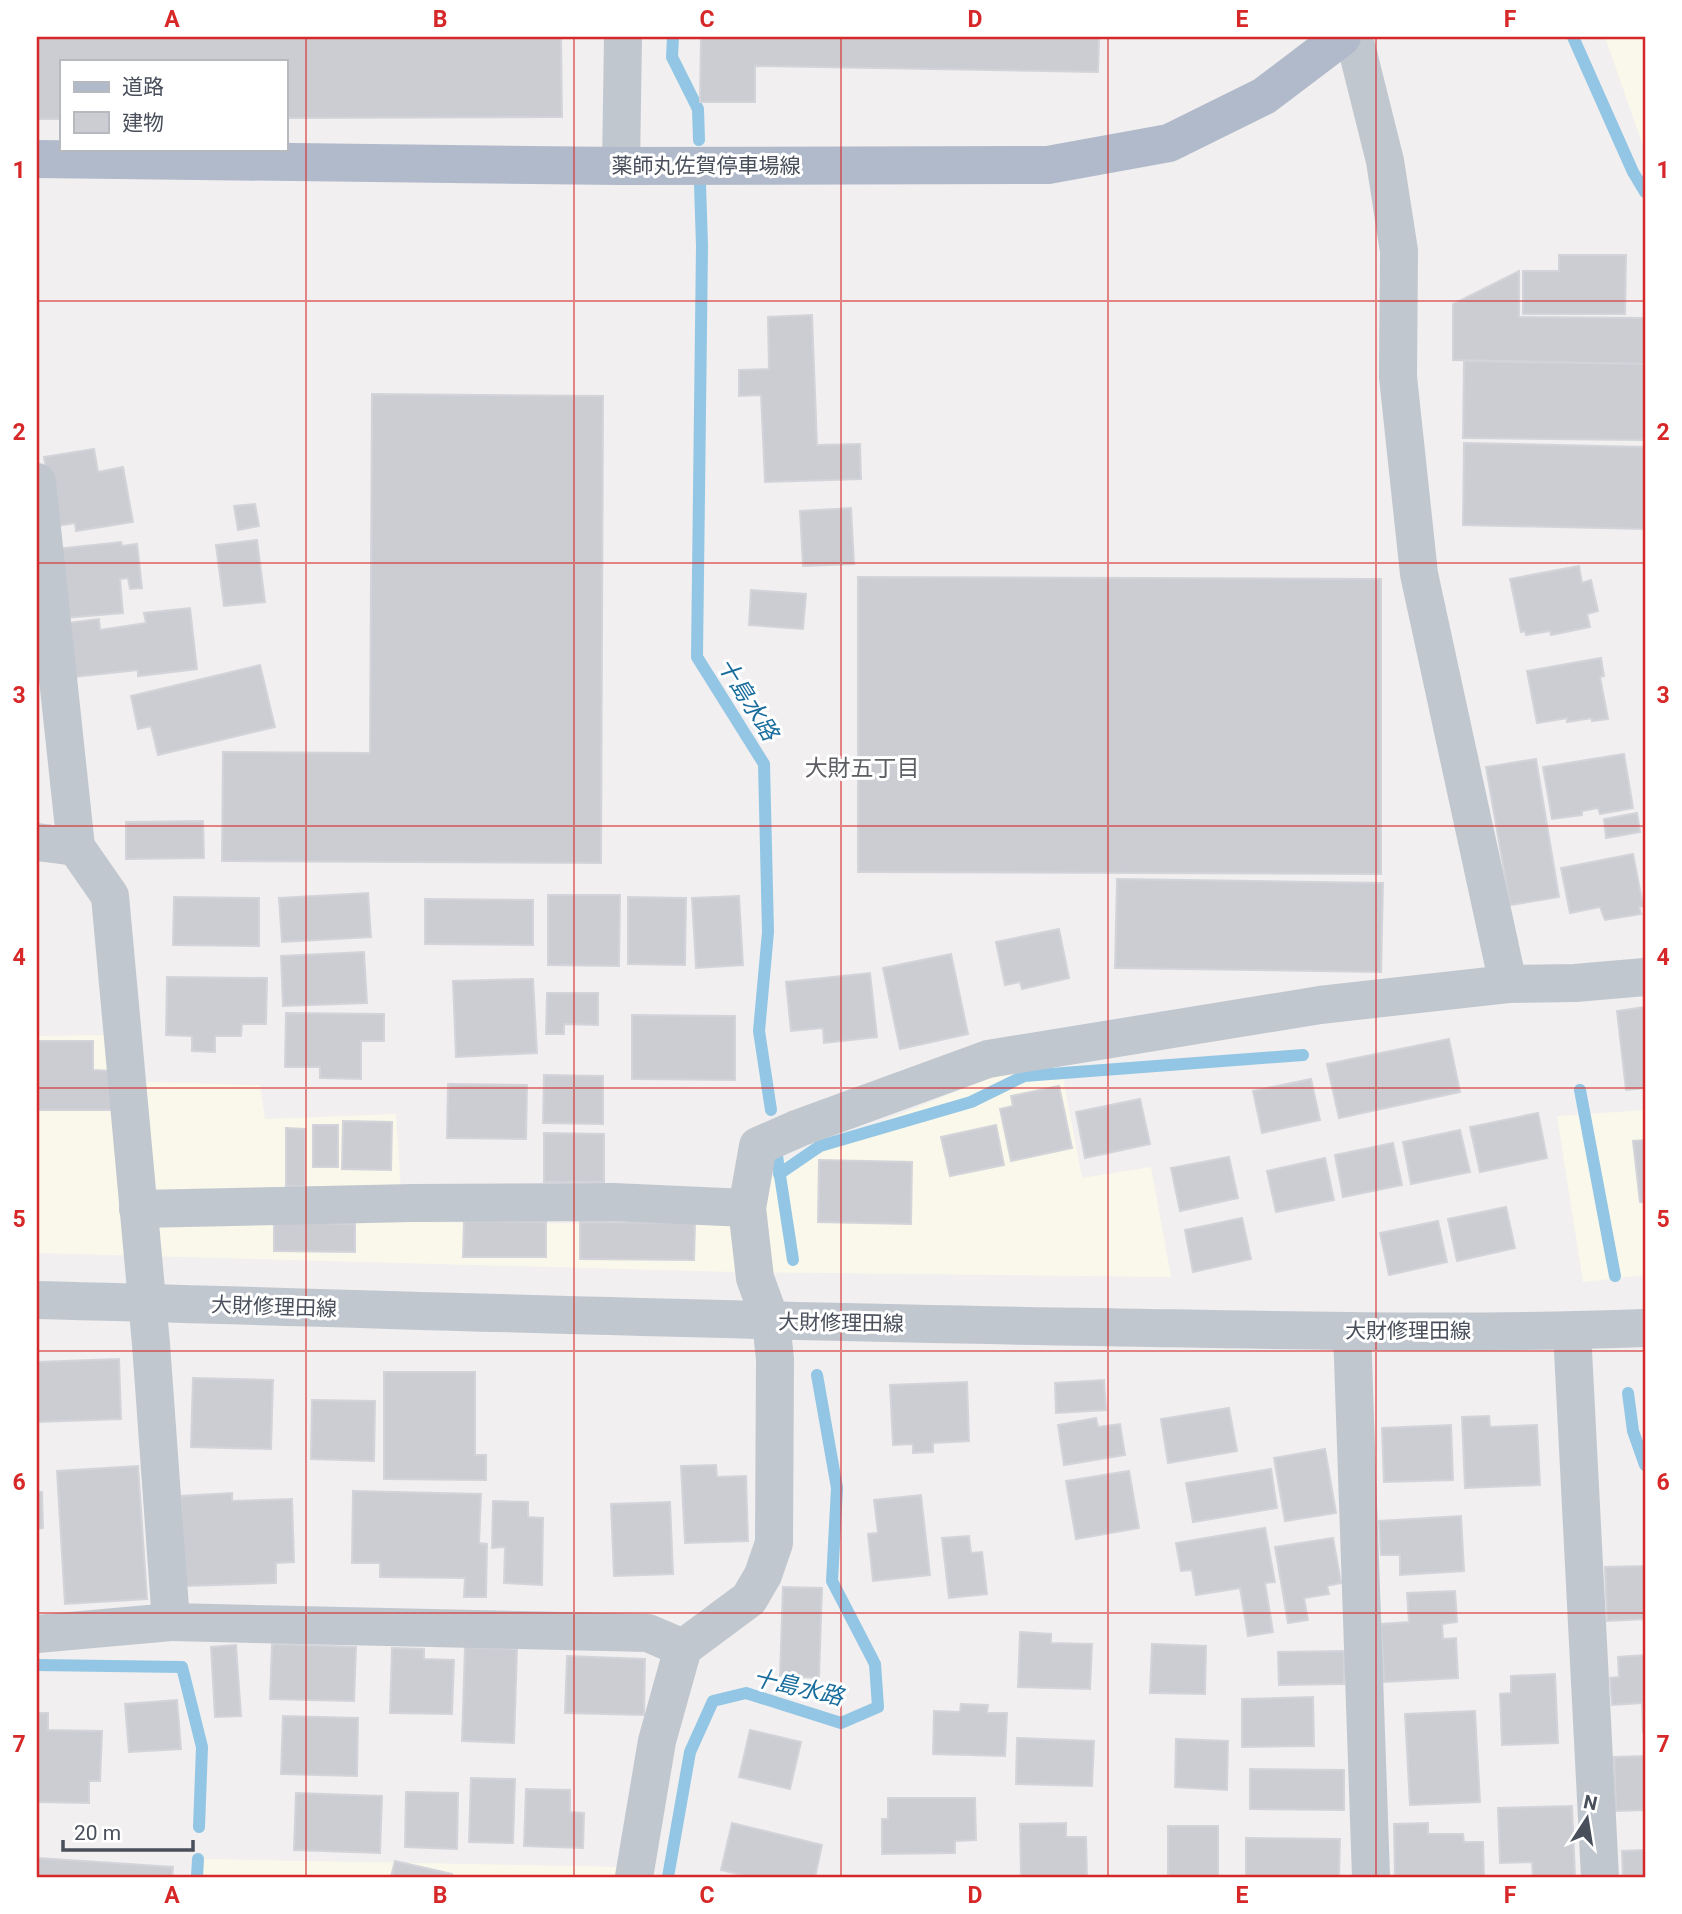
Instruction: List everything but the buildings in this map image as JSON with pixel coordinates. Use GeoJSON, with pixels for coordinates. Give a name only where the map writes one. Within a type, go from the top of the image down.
{"type":"FeatureCollection","features":[{"type":"Feature","properties":{"kind":"main road","name":"薬師丸佐賀停車場線"},"geometry":{"type":"LineString","coordinates":[[37,159],[621,166],[1048,165],[1169,143],[1264,96],[1342,37]]}},
{"type":"Feature","properties":{"kind":"street"},"geometry":{"type":"LineString","coordinates":[[621,166],[623,37]]}},
{"type":"Feature","properties":{"kind":"street"},"geometry":{"type":"LineString","coordinates":[[1354,37],[1385,161],[1399,251],[1398,377],[1419,574],[1508,984]]}},
{"type":"Feature","properties":{"kind":"street"},"geometry":{"type":"LineString","coordinates":[[37,482],[76,847],[110,896],[147,1303],[171,1622]]}},
{"type":"Feature","properties":{"kind":"street"},"geometry":{"type":"LineString","coordinates":[[37,842],[76,847]]}},
{"type":"Feature","properties":{"kind":"street"},"geometry":{"type":"LineString","coordinates":[[634,1877],[657,1741],[683,1648],[749,1600],[764,1575],[774,1543],[775,1359],[771,1322],[755,1278],[747,1208],[758,1146],[799,1128],[988,1059],[1320,1005],[1508,984],[1575,983],[1645,977]]}},
{"type":"Feature","properties":{"kind":"street"},"geometry":{"type":"LineString","coordinates":[[138,1209],[573,1202],[747,1208]]}},
{"type":"Feature","properties":{"kind":"street","name":"大財修理田線"},"geometry":{"type":"LineString","coordinates":[[37,1300],[771,1322],[1352,1331],[1572,1331],[1645,1328]]}},
{"type":"Feature","properties":{"kind":"street"},"geometry":{"type":"LineString","coordinates":[[1352,1331],[1371,1877]]}},
{"type":"Feature","properties":{"kind":"street"},"geometry":{"type":"LineString","coordinates":[[1572,1331],[1600,1877]]}},
{"type":"Feature","properties":{"kind":"street"},"geometry":{"type":"LineString","coordinates":[[37,1634],[171,1622],[649,1633],[683,1648]]}},
{"type":"Feature","properties":{"kind":"shaded area"},"geometry":{"type":"Polygon","coordinates":[[[1605,37],[1645,37],[1645,152],[1605,37]]]}},
{"type":"Feature","properties":{"kind":"shaded area"},"geometry":{"type":"Polygon","coordinates":[[[111,1035],[120,1081],[260,1085],[265,1119],[396,1114],[403,1222],[763,1225],[774,1165],[992,1077],[1061,1067],[1082,1178],[1151,1167],[1171,1277],[733,1272],[37,1253],[37,1036],[111,1035]]]}},
{"type":"Feature","properties":{"kind":"shaded area"},"geometry":{"type":"Polygon","coordinates":[[[1645,1110],[1645,1275],[1583,1282],[1557,1116],[1645,1110]]]}},
{"type":"Feature","properties":{"kind":"shaded area"},"geometry":{"type":"Polygon","coordinates":[[[203,1859],[624,1867],[622,1877],[200,1877],[203,1859]]]}},
{"type":"Feature","properties":{"kind":"waterway","name":"十島水路"},"geometry":{"type":"LineString","coordinates":[[673,37],[672,57],[698,109],[699,140]]}},
{"type":"Feature","properties":{"kind":"waterway"},"geometry":{"type":"LineString","coordinates":[[1573,37],[1633,172],[1645,192]]}},
{"type":"Feature","properties":{"kind":"waterway","name":"十島水路"},"geometry":{"type":"LineString","coordinates":[[700,184],[702,246],[697,657],[764,764],[768,932],[759,1031],[771,1110]]}},
{"type":"Feature","properties":{"kind":"waterway"},"geometry":{"type":"LineString","coordinates":[[779,1174],[820,1146],[971,1102],[1024,1076],[1303,1055]]}},
{"type":"Feature","properties":{"kind":"waterway"},"geometry":{"type":"LineString","coordinates":[[1580,1090],[1615,1276]]}},
{"type":"Feature","properties":{"kind":"waterway","name":"十島水路"},"geometry":{"type":"LineString","coordinates":[[777,1156],[793,1260]]}},
{"type":"Feature","properties":{"kind":"waterway","name":"十島水路"},"geometry":{"type":"LineString","coordinates":[[668,1877],[690,1752],[713,1701],[746,1693],[841,1723],[878,1707],[875,1664],[832,1581],[837,1488],[817,1375]]}},
{"type":"Feature","properties":{"kind":"waterway"},"geometry":{"type":"LineString","coordinates":[[1628,1393],[1633,1431],[1645,1465]]}},
{"type":"Feature","properties":{"kind":"waterway"},"geometry":{"type":"LineString","coordinates":[[37,1665],[182,1667],[202,1747],[199,1827]]}},
{"type":"Feature","properties":{"kind":"waterway"},"geometry":{"type":"LineString","coordinates":[[197,1877],[198,1859]]}},
{"type":"Feature","properties":{"kind":"district","name":"大財五丁目"},"geometry":{"type":"Point","coordinates":[862,768]}}]}
